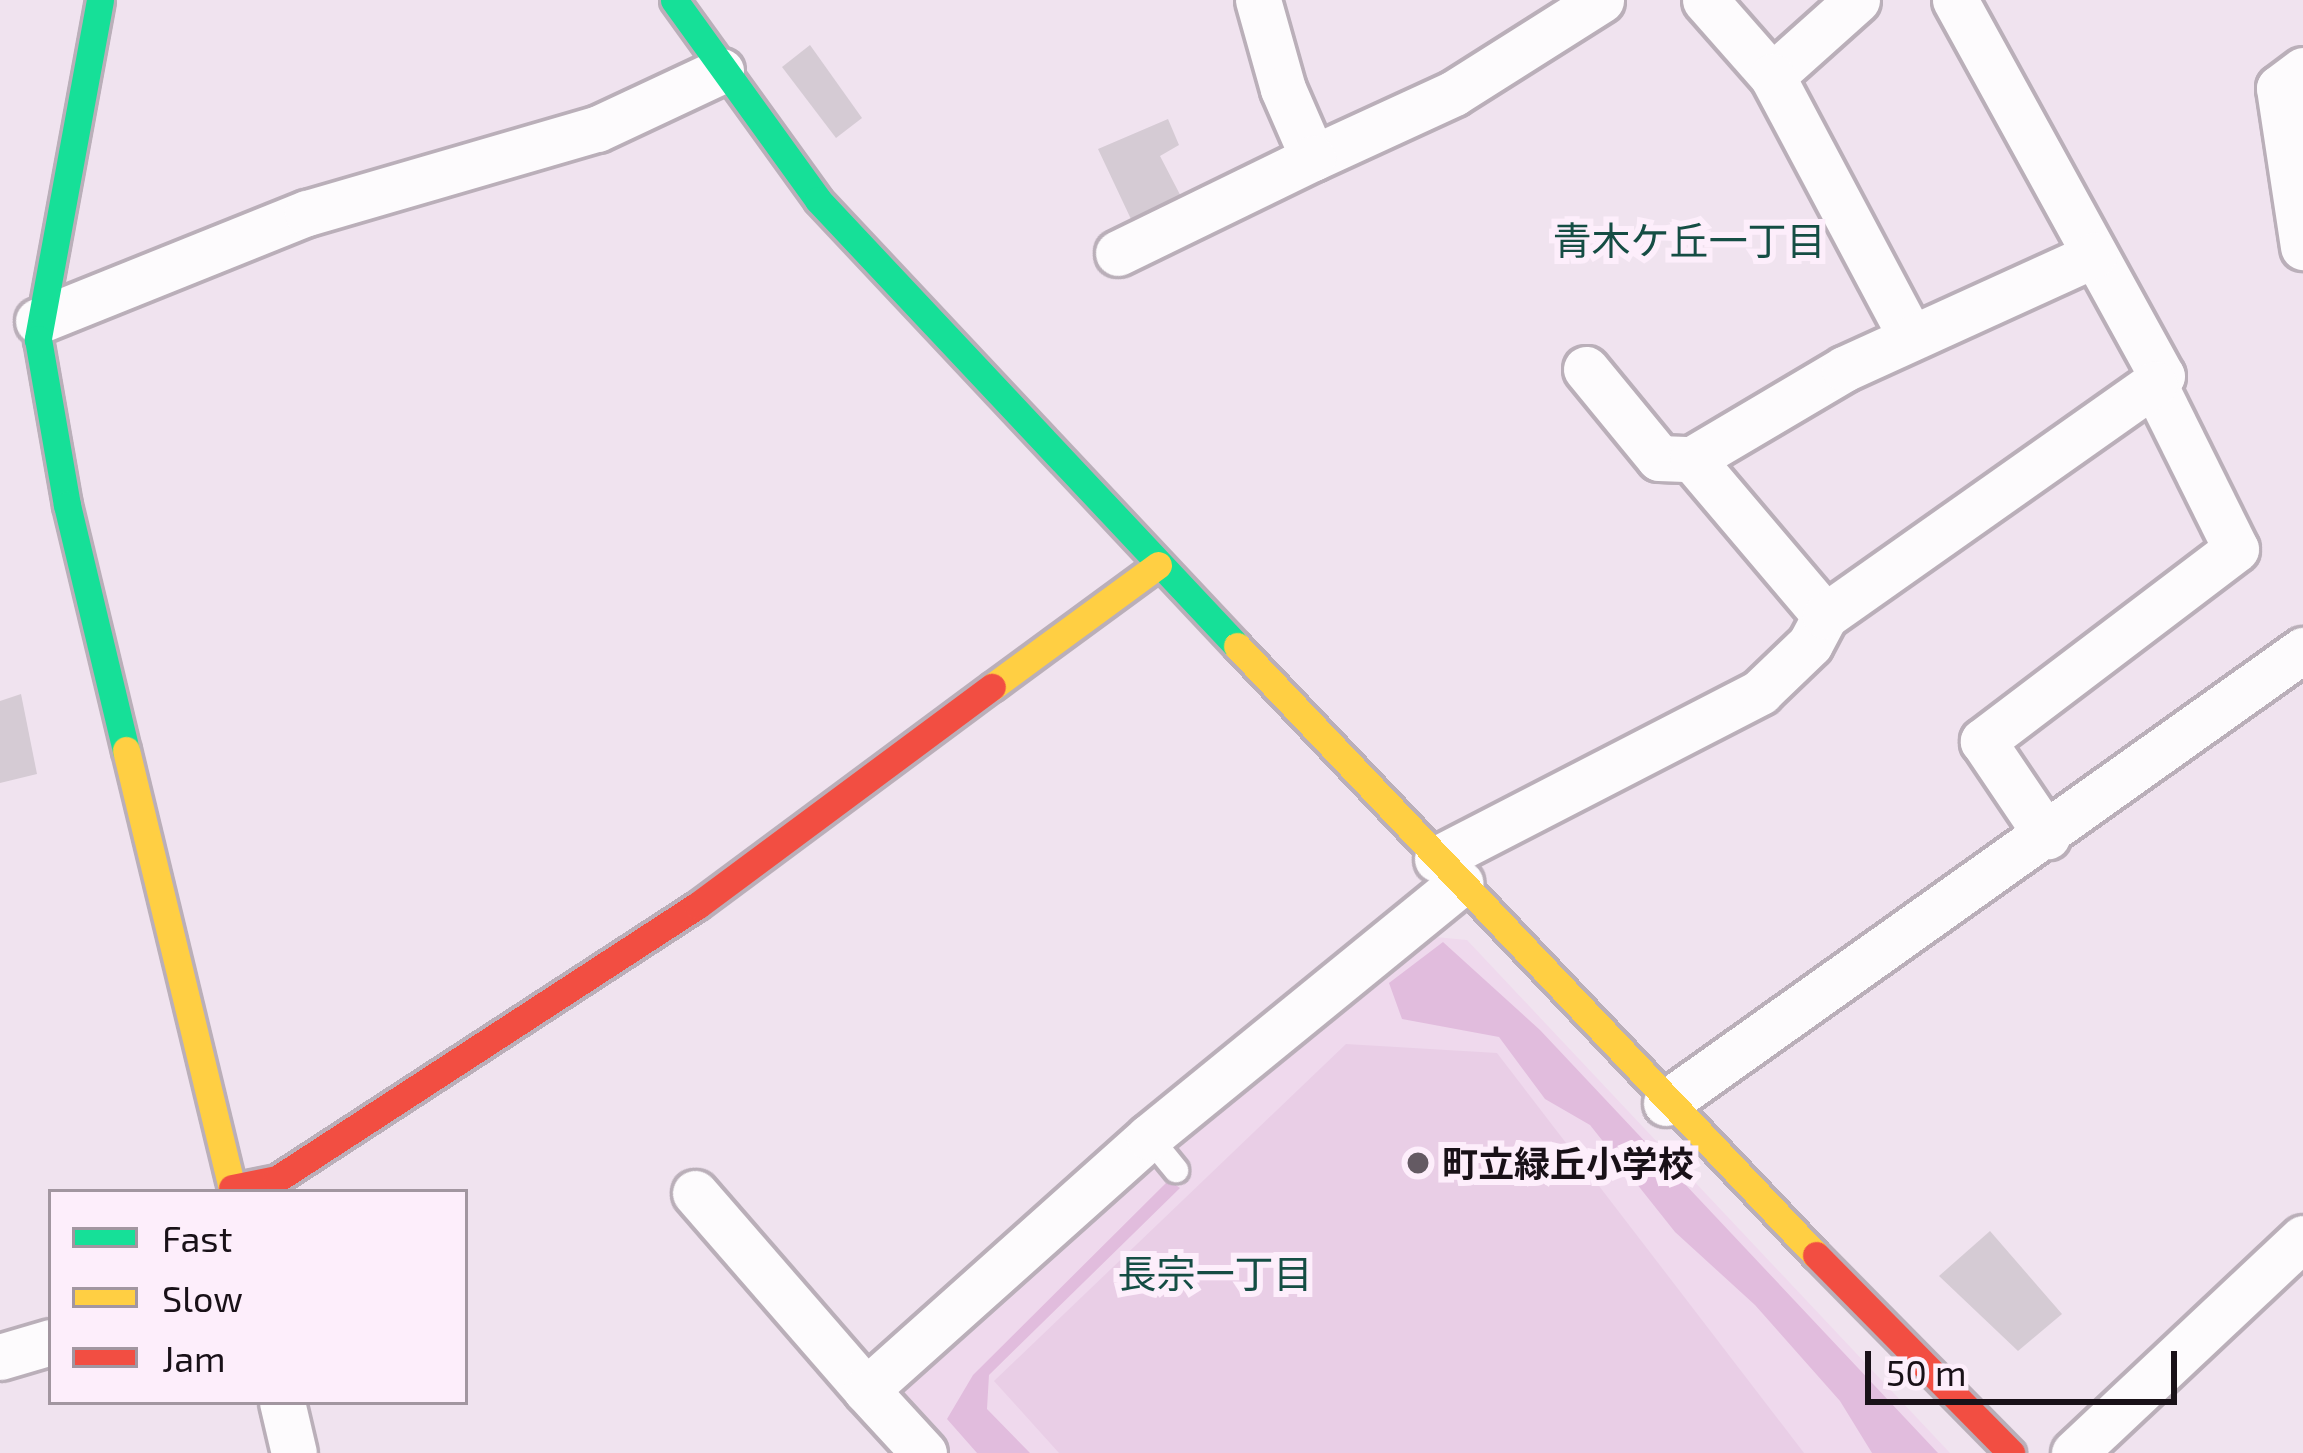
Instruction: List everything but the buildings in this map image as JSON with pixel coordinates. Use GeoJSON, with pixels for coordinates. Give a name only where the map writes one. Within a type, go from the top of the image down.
{"type":"FeatureCollection","features":[{"type":"Feature","properties":{"kind":"street"},"geometry":{"type":"LineString","coordinates":[[100,0],[25,334],[233,1189]]}},
{"type":"Feature","properties":{"kind":"street"},"geometry":{"type":"LineString","coordinates":[[674,0],[818,200],[1666,1103],[2011,1453]]}},
{"type":"Feature","properties":{"kind":"street"},"geometry":{"type":"LineString","coordinates":[[1258,0],[1282,89],[1313,158]]}},
{"type":"Feature","properties":{"kind":"street"},"geometry":{"type":"LineString","coordinates":[[1118,254],[1454,93],[1601,0]]}},
{"type":"Feature","properties":{"kind":"street"},"geometry":{"type":"LineString","coordinates":[[1705,0],[1772,76],[1911,337]]}},
{"type":"Feature","properties":{"kind":"street"},"geometry":{"type":"LineString","coordinates":[[1772,76],[1857,0]]}},
{"type":"Feature","properties":{"kind":"street"},"geometry":{"type":"LineString","coordinates":[[866,1390],[1162,1153],[1449,871],[1760,692],[1810,644],[1825,616],[2162,376],[1955,0]]}},
{"type":"Feature","properties":{"kind":"street"},"geometry":{"type":"LineString","coordinates":[[2303,70],[2279,88],[2303,247]]}},
{"type":"Feature","properties":{"kind":"street"},"geometry":{"type":"LineString","coordinates":[[25,334],[307,213],[597,129],[721,71]]}},
{"type":"Feature","properties":{"kind":"street"},"geometry":{"type":"LineString","coordinates":[[1586,369],[1659,458],[1692,460],[1911,337],[2094,255]]}},
{"type":"Feature","properties":{"kind":"street"},"geometry":{"type":"LineString","coordinates":[[2047,836],[1983,741],[2236,549],[2154,384]]}},
{"type":"Feature","properties":{"kind":"street"},"geometry":{"type":"LineString","coordinates":[[1692,460],[1825,616]]}},
{"type":"Feature","properties":{"kind":"street"},"geometry":{"type":"LineString","coordinates":[[237,1189],[277,1179],[698,905],[1158,565]]}},
{"type":"Feature","properties":{"kind":"street"},"geometry":{"type":"LineString","coordinates":[[1666,1103],[2303,650]]}},
{"type":"Feature","properties":{"kind":"street"},"geometry":{"type":"LineString","coordinates":[[695,1193],[924,1453]]}},
{"type":"Feature","properties":{"kind":"street"},"geometry":{"type":"LineString","coordinates":[[2074,1453],[2303,1238]]}},
{"type":"Feature","properties":{"kind":"street"},"geometry":{"type":"LineString","coordinates":[[0,1358],[48,1343]]}},
{"type":"Feature","properties":{"kind":"street"},"geometry":{"type":"LineString","coordinates":[[283,1405],[294,1453]]}},
{"type":"Feature","properties":{"kind":"shaded area","name":"町立緑丘小学校"},"geometry":{"type":"Polygon","coordinates":[[[1425,936],[1467,940],[1950,1453],[926,1453],[893,1412],[896,1387],[1425,936]]]}},
{"type":"Feature","properties":{"kind":"shaded area"},"geometry":{"type":"Polygon","coordinates":[[[1443,942],[1540,1030],[1938,1453],[1872,1453],[1840,1401],[1755,1305],[1675,1232],[1590,1125],[1545,1099],[1499,1037],[1402,1019],[1389,983],[1443,942]]]}},
{"type":"Feature","properties":{"kind":"shaded area","name":"町立緑丘小学校"},"geometry":{"type":"Polygon","coordinates":[[[1346,1044],[1497,1053],[1804,1453],[1059,1453],[994,1381],[1346,1044]]]}},
{"type":"Feature","properties":{"kind":"shaded area"},"geometry":{"type":"Polygon","coordinates":[[[1169,1180],[1180,1188],[989,1375],[987,1409],[1030,1453],[977,1453],[947,1419],[973,1375],[1169,1180]]]}},
{"type":"Feature","properties":{"kind":"traffic: fast"},"geometry":{"type":"LineString","coordinates":[[100,0],[38,339],[67,505],[126,750]]}},
{"type":"Feature","properties":{"kind":"traffic: fast"},"geometry":{"type":"LineString","coordinates":[[674,0],[818,200],[1237,646]]}},
{"type":"Feature","properties":{"kind":"traffic: slow"},"geometry":{"type":"LineString","coordinates":[[992,687],[1158,565]]}},
{"type":"Feature","properties":{"kind":"traffic: slow"},"geometry":{"type":"LineString","coordinates":[[1237,646],[1816,1255]]}},
{"type":"Feature","properties":{"kind":"traffic: slow"},"geometry":{"type":"LineString","coordinates":[[126,750],[232,1189]]}},
{"type":"Feature","properties":{"kind":"traffic: jam"},"geometry":{"type":"LineString","coordinates":[[232,1188],[277,1179],[698,905],[992,687]]}},
{"type":"Feature","properties":{"kind":"traffic: jam"},"geometry":{"type":"LineString","coordinates":[[1816,1255],[2011,1453]]}},
{"type":"Feature","properties":{"kind":"place","name":"町立緑丘小学校"},"geometry":{"type":"Point","coordinates":[1418,1163]}},
{"type":"Feature","properties":{"kind":"district","name":"青木ケ丘一丁目"},"geometry":{"type":"Point","coordinates":[1689,240]}},
{"type":"Feature","properties":{"kind":"district","name":"長宗一丁目"},"geometry":{"type":"Point","coordinates":[1215,1273]}}]}
